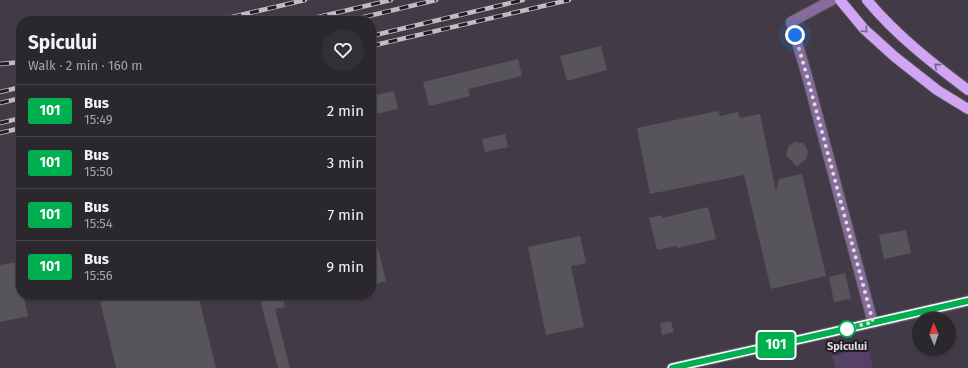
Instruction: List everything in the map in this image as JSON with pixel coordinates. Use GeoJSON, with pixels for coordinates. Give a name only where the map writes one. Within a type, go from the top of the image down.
{"type":"FeatureCollection","features":[{"type":"Feature","properties":{"kind":"main road"},"geometry":{"type":"LineString","coordinates":[[840,0],[864,29],[895,57],[937,90],[968,109]]}},
{"type":"Feature","properties":{"kind":"main road"},"geometry":{"type":"LineString","coordinates":[[867,0],[908,42],[968,90]]}},
{"type":"Feature","properties":{"kind":"street"},"geometry":{"type":"LineString","coordinates":[[832,0],[791,22],[873,322]]}},
{"type":"Feature","properties":{"kind":"street"},"geometry":{"type":"LineString","coordinates":[[672,368],[968,301]]}},
{"type":"Feature","properties":{"kind":"shaded area"},"geometry":{"type":"Polygon","coordinates":[[[0,0],[968,0],[968,368],[0,368],[0,0]]]}},
{"type":"Feature","properties":{"kind":"shaded area"},"geometry":{"type":"Polygon","coordinates":[[[868,347],[873,368],[835,368],[832,356],[868,347]]]}},
{"type":"Feature","properties":{"kind":"building"},"geometry":{"type":"Polygon","coordinates":[[[601,46],[607,70],[567,81],[560,56],[601,46]]]}},
{"type":"Feature","properties":{"kind":"building"},"geometry":{"type":"Polygon","coordinates":[[[518,59],[522,76],[468,89],[470,96],[429,106],[423,82],[518,59]]]}},
{"type":"Feature","properties":{"kind":"building"},"geometry":{"type":"Polygon","coordinates":[[[394,91],[398,109],[376,114],[376,95],[394,91]]]}},
{"type":"Feature","properties":{"kind":"building"},"geometry":{"type":"Polygon","coordinates":[[[718,111],[720,116],[738,112],[740,118],[760,114],[776,192],[779,179],[802,174],[826,276],[771,289],[744,175],[650,194],[637,128],[718,111]]]}},
{"type":"Feature","properties":{"kind":"building"},"geometry":{"type":"Polygon","coordinates":[[[505,134],[508,147],[485,152],[482,139],[505,134]]]}},
{"type":"Feature","properties":{"kind":"building"},"geometry":{"type":"Polygon","coordinates":[[[795,142],[805,145],[808,152],[806,159],[797,167],[786,155],[790,145],[795,142]]]}},
{"type":"Feature","properties":{"kind":"building"},"geometry":{"type":"Polygon","coordinates":[[[708,207],[716,239],[677,248],[677,246],[657,250],[649,218],[662,215],[662,218],[708,207]]]}},
{"type":"Feature","properties":{"kind":"building"},"geometry":{"type":"Polygon","coordinates":[[[906,230],[911,253],[884,259],[879,235],[906,230]]]}},
{"type":"Feature","properties":{"kind":"building"},"geometry":{"type":"Polygon","coordinates":[[[580,236],[586,263],[571,266],[584,327],[546,335],[528,247],[580,236]]]}},
{"type":"Feature","properties":{"kind":"building"},"geometry":{"type":"Polygon","coordinates":[[[376,241],[386,281],[376,284],[376,241]]]}},
{"type":"Feature","properties":{"kind":"building"},"geometry":{"type":"Polygon","coordinates":[[[16,262],[16,300],[24,300],[28,316],[0,322],[0,265],[16,262]]]}},
{"type":"Feature","properties":{"kind":"building"},"geometry":{"type":"Polygon","coordinates":[[[845,273],[851,299],[834,302],[829,277],[845,273]]]}},
{"type":"Feature","properties":{"kind":"building"},"geometry":{"type":"Polygon","coordinates":[[[100,300],[199,300],[216,368],[116,368],[100,300]]]}},
{"type":"Feature","properties":{"kind":"building"},"geometry":{"type":"Polygon","coordinates":[[[260,300],[283,300],[285,307],[275,309],[290,368],[278,368],[260,300]]]}},
{"type":"Feature","properties":{"kind":"building"},"geometry":{"type":"Polygon","coordinates":[[[671,321],[674,332],[662,335],[660,323],[671,321]]]}},
{"type":"Feature","properties":{"kind":"railway"},"geometry":{"type":"LineString","coordinates":[[236,16],[305,0]]}},
{"type":"Feature","properties":{"kind":"railway"},"geometry":{"type":"LineString","coordinates":[[322,16],[391,0]]}},
{"type":"Feature","properties":{"kind":"railway"},"geometry":{"type":"LineString","coordinates":[[368,16],[436,0]]}},
{"type":"Feature","properties":{"kind":"railway"},"geometry":{"type":"LineString","coordinates":[[376,35],[523,0]]}},
{"type":"Feature","properties":{"kind":"railway"},"geometry":{"type":"LineString","coordinates":[[376,45],[569,0]]}},
{"type":"Feature","properties":{"kind":"railway"},"geometry":{"type":"LineString","coordinates":[[0,64],[16,62]]}},
{"type":"Feature","properties":{"kind":"railway"},"geometry":{"type":"LineString","coordinates":[[0,92],[16,88]]}},
{"type":"Feature","properties":{"kind":"railway"},"geometry":{"type":"LineString","coordinates":[[0,103],[16,99]]}},
{"type":"Feature","properties":{"kind":"railway"},"geometry":{"type":"LineString","coordinates":[[0,123],[16,119]]}},
{"type":"Feature","properties":{"kind":"railway"},"geometry":{"type":"LineString","coordinates":[[0,133],[16,129]]}},
{"type":"Feature","properties":{"kind":"bus line","name":"101"},"geometry":{"type":"LineString","coordinates":[[672,368],[968,301]]}},
{"type":"Feature","properties":{"kind":"place","name":"Spicului"},"geometry":{"type":"Point","coordinates":[847,329]}},
{"type":"Feature","properties":{"kind":"route"},"geometry":{"type":"LineString","coordinates":[[795,35],[873,322],[845,329],[847,329]]}}]}
